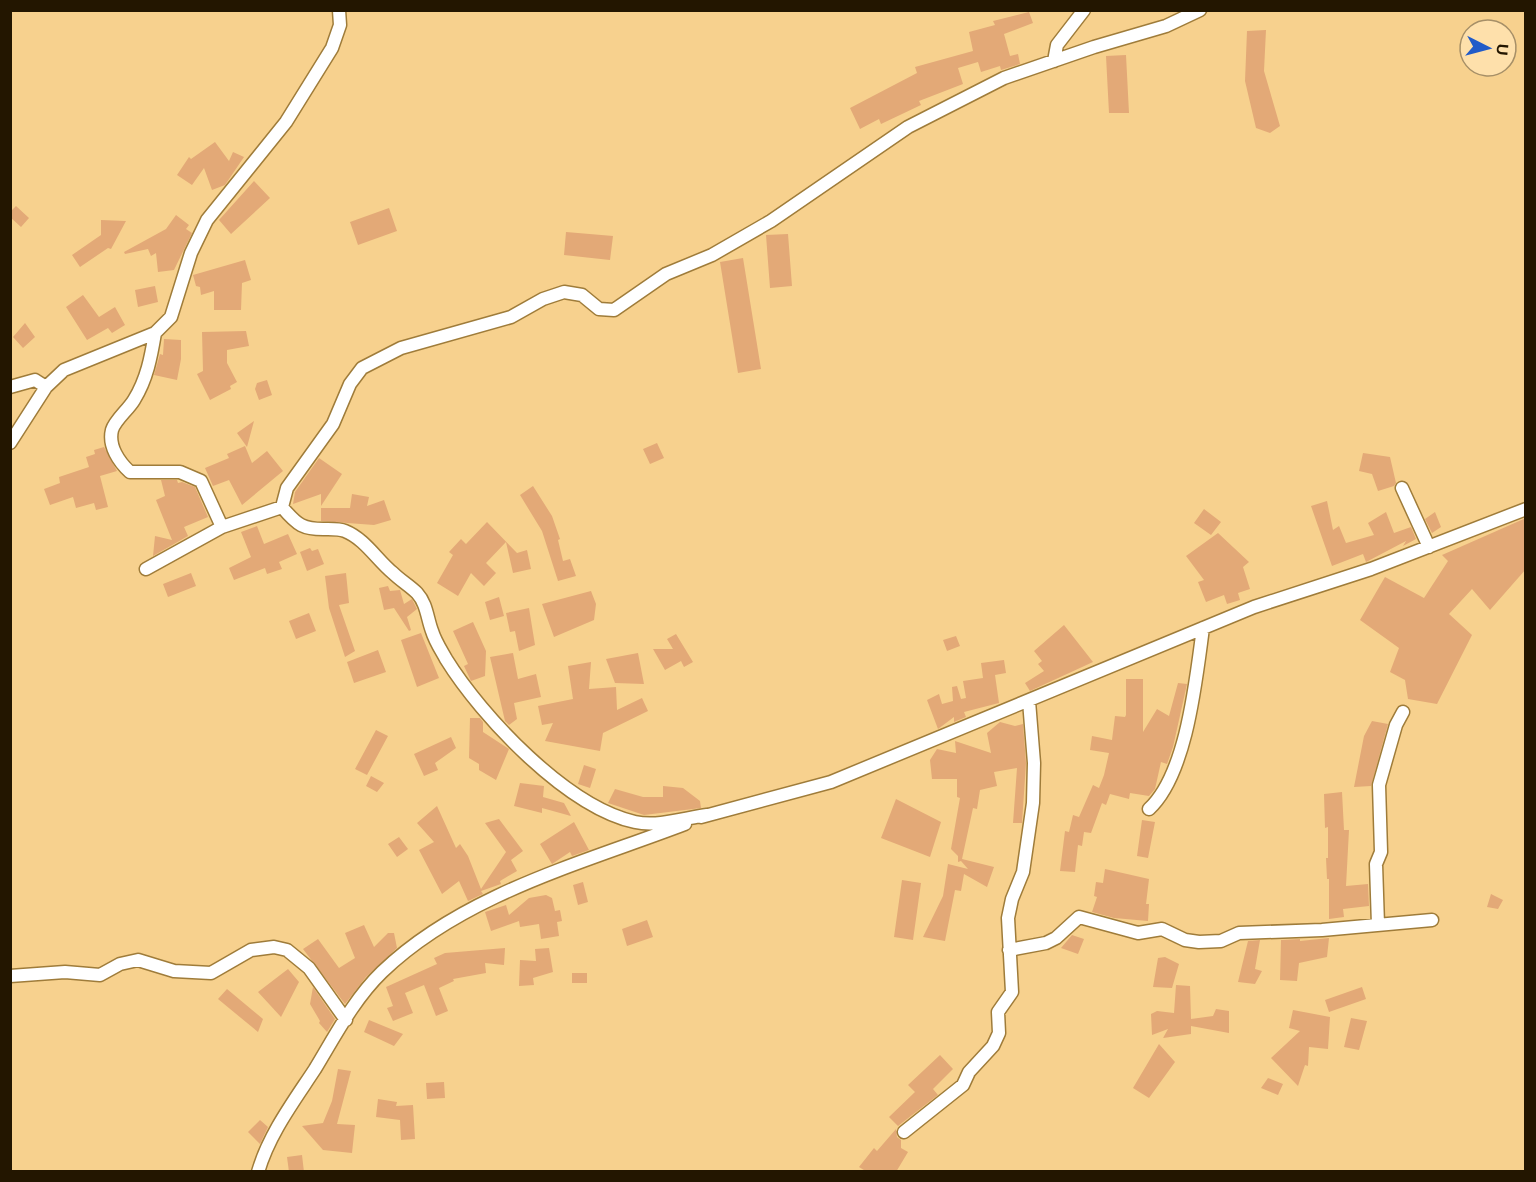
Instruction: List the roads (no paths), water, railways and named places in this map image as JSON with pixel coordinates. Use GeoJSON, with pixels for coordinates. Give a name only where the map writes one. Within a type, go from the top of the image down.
{"type":"FeatureCollection","features":[{"type":"Feature","properties":{"kind":"street"},"geometry":{"type":"LineString","coordinates":[[10,443],[46,387],[64,370],[156,333],[171,317],[190,253],[207,220],[286,122],[332,48],[340,25],[339,10]]}},
{"type":"Feature","properties":{"kind":"street"},"geometry":{"type":"LineString","coordinates":[[1054,61],[1057,45],[1084,10]]}},
{"type":"Feature","properties":{"kind":"street"},"geometry":{"type":"LineString","coordinates":[[282,507],[287,488],[333,424],[350,384],[362,368],[401,348],[511,317],[543,299],[564,292],[582,295],[599,309],[614,310],[666,274],[712,255],[771,221],[908,127],[1004,78],[1166,26],[1200,10]]}},
{"type":"Feature","properties":{"kind":"street"},"geometry":{"type":"LineString","coordinates":[[156,333],[150,364],[142,385],[112,430],[114,449],[120,463],[130,472],[180,472],[201,481],[222,527]]}},
{"type":"Feature","properties":{"kind":"street"},"geometry":{"type":"LineString","coordinates":[[10,387],[35,380],[46,387]]}},
{"type":"Feature","properties":{"kind":"street"},"geometry":{"type":"LineString","coordinates":[[1402,488],[1429,547]]}},
{"type":"Feature","properties":{"kind":"street"},"geometry":{"type":"LineString","coordinates":[[146,569],[222,527],[282,507]]}},
{"type":"Feature","properties":{"kind":"street"},"geometry":{"type":"LineString","coordinates":[[282,507],[295,522],[310,530],[344,530],[361,541],[392,573],[417,593],[424,602],[436,640],[462,682],[518,748],[552,775],[610,814],[638,823],[659,823],[708,815]]}},
{"type":"Feature","properties":{"kind":"street"},"geometry":{"type":"LineString","coordinates":[[258,1172],[271,1138],[358,999],[382,972],[428,936],[511,887],[708,815],[831,782],[1254,607],[1429,547],[1526,509]]}},
{"type":"Feature","properties":{"kind":"street"},"geometry":{"type":"LineString","coordinates":[[1149,809],[1164,795],[1184,736],[1203,628]]}},
{"type":"Feature","properties":{"kind":"street"},"geometry":{"type":"LineString","coordinates":[[904,1132],[963,1085],[969,1072],[995,1044],[999,1034],[998,1012],[1012,992],[1008,918],[1012,899],[1023,872],[1033,803],[1034,763],[1029,701]]}},
{"type":"Feature","properties":{"kind":"street"},"geometry":{"type":"LineString","coordinates":[[1378,925],[1376,864],[1381,852],[1379,785],[1396,725],[1403,712]]}},
{"type":"Feature","properties":{"kind":"street"},"geometry":{"type":"LineString","coordinates":[[1009,950],[1046,943],[1056,938],[1079,917],[1138,933],[1162,929],[1185,940],[1199,942],[1221,940],[1239,933],[1432,920]]}},
{"type":"Feature","properties":{"kind":"street"},"geometry":{"type":"LineString","coordinates":[[10,976],[65,972],[100,975],[120,964],[138,960],[174,971],[211,974],[251,950],[274,946],[287,950],[309,968],[346,1020]]}}]}
